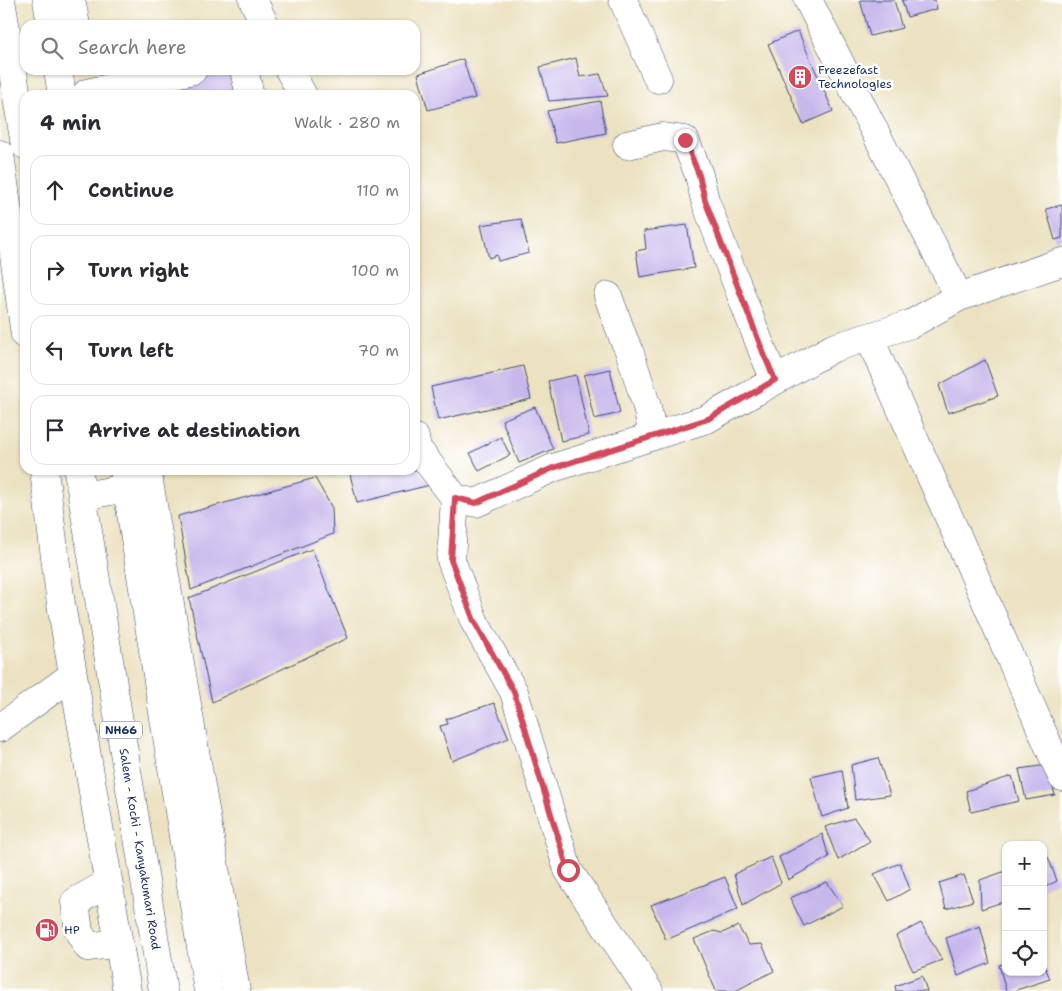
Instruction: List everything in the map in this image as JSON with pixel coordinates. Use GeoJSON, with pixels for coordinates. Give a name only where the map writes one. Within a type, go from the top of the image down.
{"type":"FeatureCollection","features":[{"type":"Feature","properties":{"kind":"main road"},"geometry":{"type":"LineString","coordinates":[[1,0],[20,115]]}},
{"type":"Feature","properties":{"kind":"main road"},"geometry":{"type":"LineString","coordinates":[[47,0],[50,20]]}},
{"type":"Feature","properties":{"kind":"main road"},"geometry":{"type":"LineString","coordinates":[[71,0],[75,20]]}},
{"type":"Feature","properties":{"kind":"main road"},"geometry":{"type":"LineString","coordinates":[[253,0],[263,20]]}},
{"type":"Feature","properties":{"kind":"main road"},"geometry":{"type":"LineString","coordinates":[[623,0],[658,79]]}},
{"type":"Feature","properties":{"kind":"main road"},"geometry":{"type":"LineString","coordinates":[[808,0],[959,297]]}},
{"type":"Feature","properties":{"kind":"main road"},"geometry":{"type":"LineString","coordinates":[[64,75],[80,88],[162,75]]}},
{"type":"Feature","properties":{"kind":"main road"},"geometry":{"type":"LineString","coordinates":[[245,75],[249,90]]}},
{"type":"Feature","properties":{"kind":"main road"},"geometry":{"type":"LineString","coordinates":[[292,75],[300,90]]}},
{"type":"Feature","properties":{"kind":"main road"},"geometry":{"type":"LineString","coordinates":[[627,145],[662,137],[685,140],[699,175],[705,200],[726,256],[775,380]]}},
{"type":"Feature","properties":{"kind":"main road"},"geometry":{"type":"LineString","coordinates":[[0,154],[16,325]]}},
{"type":"Feature","properties":{"kind":"main road"},"geometry":{"type":"LineString","coordinates":[[420,452],[455,498],[476,503],[553,468],[708,419],[833,348],[911,324],[959,297],[1062,262]]}},
{"type":"Feature","properties":{"kind":"main road"},"geometry":{"type":"LineString","coordinates":[[608,296],[629,350],[647,407],[653,436]]}},
{"type":"Feature","properties":{"kind":"main road"},"geometry":{"type":"LineString","coordinates":[[869,337],[968,558],[1062,777]]}},
{"type":"Feature","properties":{"kind":"main road"},"geometry":{"type":"LineString","coordinates":[[45,475],[72,675],[127,991]]}},
{"type":"Feature","properties":{"kind":"main road","name":"Salem - Kochi - Kanyakumari Road"},"geometry":{"type":"LineString","coordinates":[[79,475],[163,991]]}},
{"type":"Feature","properties":{"kind":"main road"},"geometry":{"type":"LineString","coordinates":[[148,475],[236,991]]}},
{"type":"Feature","properties":{"kind":"main road"},"geometry":{"type":"LineString","coordinates":[[83,496],[125,479],[208,991]]}},
{"type":"Feature","properties":{"kind":"main road"},"geometry":{"type":"LineString","coordinates":[[455,498],[451,560],[474,621],[514,692],[568,870],[649,991]]}},
{"type":"Feature","properties":{"kind":"main road"},"geometry":{"type":"LineString","coordinates":[[0,728],[72,675]]}},
{"type":"Feature","properties":{"kind":"main road"},"geometry":{"type":"LineString","coordinates":[[108,883],[75,902],[79,932],[88,947],[119,943]]}},
{"type":"Feature","properties":{"kind":"main road"},"geometry":{"type":"LineString","coordinates":[[114,915],[150,910]]}},
{"type":"Feature","properties":{"kind":"building"},"geometry":{"type":"Polygon","coordinates":[[[860,0],[894,0],[902,28],[870,36],[860,0]]]}},
{"type":"Feature","properties":{"kind":"building"},"geometry":{"type":"Polygon","coordinates":[[[902,0],[935,0],[937,9],[907,17],[902,0]]]}},
{"type":"Feature","properties":{"kind":"building","name":"Freezefast Technologies"},"geometry":{"type":"Polygon","coordinates":[[[798,31],[833,111],[803,124],[768,44],[798,31]]]}},
{"type":"Feature","properties":{"kind":"building"},"geometry":{"type":"Polygon","coordinates":[[[576,58],[580,77],[600,74],[608,96],[549,101],[540,67],[576,58]]]}},
{"type":"Feature","properties":{"kind":"building"},"geometry":{"type":"Polygon","coordinates":[[[463,59],[475,98],[428,110],[418,75],[463,59]]]}},
{"type":"Feature","properties":{"kind":"building"},"geometry":{"type":"Polygon","coordinates":[[[201,75],[240,75],[243,90],[184,90],[181,79],[201,75]]]}},
{"type":"Feature","properties":{"kind":"building"},"geometry":{"type":"Polygon","coordinates":[[[600,101],[606,133],[556,143],[547,111],[600,101]]]}},
{"type":"Feature","properties":{"kind":"building"},"geometry":{"type":"Polygon","coordinates":[[[1062,205],[1062,238],[1055,240],[1046,209],[1062,205]]]}},
{"type":"Feature","properties":{"kind":"building"},"geometry":{"type":"Polygon","coordinates":[[[521,219],[529,253],[498,261],[497,255],[489,258],[481,225],[521,219]]]}},
{"type":"Feature","properties":{"kind":"building"},"geometry":{"type":"Polygon","coordinates":[[[687,225],[694,268],[640,277],[636,251],[646,249],[644,231],[687,225]]]}},
{"type":"Feature","properties":{"kind":"building"},"geometry":{"type":"Polygon","coordinates":[[[985,360],[998,396],[948,413],[939,385],[985,360]]]}},
{"type":"Feature","properties":{"kind":"building"},"geometry":{"type":"Polygon","coordinates":[[[523,366],[531,399],[438,420],[431,387],[523,366]]]}},
{"type":"Feature","properties":{"kind":"building"},"geometry":{"type":"Polygon","coordinates":[[[610,369],[620,413],[594,419],[584,375],[610,369]]]}},
{"type":"Feature","properties":{"kind":"building"},"geometry":{"type":"Polygon","coordinates":[[[576,375],[589,435],[561,441],[548,381],[576,375]]]}},
{"type":"Feature","properties":{"kind":"building"},"geometry":{"type":"Polygon","coordinates":[[[535,407],[553,449],[519,463],[502,420],[535,407]]]}},
{"type":"Feature","properties":{"kind":"building"},"geometry":{"type":"Polygon","coordinates":[[[501,437],[510,455],[479,471],[470,453],[501,437]]]}},
{"type":"Feature","properties":{"kind":"building"},"geometry":{"type":"Polygon","coordinates":[[[420,472],[430,485],[357,503],[350,475],[420,475],[420,472]]]}},
{"type":"Feature","properties":{"kind":"building"},"geometry":{"type":"Polygon","coordinates":[[[315,478],[332,508],[333,534],[191,590],[178,516],[315,478]]]}},
{"type":"Feature","properties":{"kind":"building"},"geometry":{"type":"Polygon","coordinates":[[[312,549],[348,638],[212,702],[189,598],[312,549]]]}},
{"type":"Feature","properties":{"kind":"building"},"geometry":{"type":"Polygon","coordinates":[[[494,703],[509,738],[452,761],[440,726],[448,724],[446,719],[494,703]]]}},
{"type":"Feature","properties":{"kind":"building"},"geometry":{"type":"Polygon","coordinates":[[[878,758],[890,795],[855,800],[851,765],[878,758]]]}},
{"type":"Feature","properties":{"kind":"building"},"geometry":{"type":"Polygon","coordinates":[[[1047,765],[1055,795],[1026,800],[1019,769],[1047,765]]]}},
{"type":"Feature","properties":{"kind":"building"},"geometry":{"type":"Polygon","coordinates":[[[842,770],[848,808],[822,817],[811,777],[842,770]]]}},
{"type":"Feature","properties":{"kind":"building"},"geometry":{"type":"Polygon","coordinates":[[[1012,776],[1019,801],[971,812],[966,791],[1012,776]]]}},
{"type":"Feature","properties":{"kind":"building"},"geometry":{"type":"Polygon","coordinates":[[[854,818],[870,841],[838,860],[825,827],[854,818]]]}},
{"type":"Feature","properties":{"kind":"building"},"geometry":{"type":"Polygon","coordinates":[[[822,834],[829,857],[788,880],[779,857],[822,834]]]}},
{"type":"Feature","properties":{"kind":"building"},"geometry":{"type":"Polygon","coordinates":[[[771,857],[781,883],[743,905],[734,874],[771,857]]]}},
{"type":"Feature","properties":{"kind":"building"},"geometry":{"type":"Polygon","coordinates":[[[1047,857],[1057,881],[1047,886],[1047,857]]]}},
{"type":"Feature","properties":{"kind":"building"},"geometry":{"type":"Polygon","coordinates":[[[900,863],[910,889],[889,901],[874,874],[900,863]]]}},
{"type":"Feature","properties":{"kind":"building"},"geometry":{"type":"Polygon","coordinates":[[[1002,872],[1002,902],[981,909],[980,880],[1002,872]]]}},
{"type":"Feature","properties":{"kind":"building"},"geometry":{"type":"Polygon","coordinates":[[[964,875],[973,901],[946,909],[939,883],[964,875]]]}},
{"type":"Feature","properties":{"kind":"building"},"geometry":{"type":"Polygon","coordinates":[[[725,877],[738,909],[666,940],[651,905],[725,877]]]}},
{"type":"Feature","properties":{"kind":"building"},"geometry":{"type":"Polygon","coordinates":[[[827,882],[843,906],[804,926],[790,898],[827,882]]]}},
{"type":"Feature","properties":{"kind":"building"},"geometry":{"type":"Polygon","coordinates":[[[921,923],[942,960],[913,971],[896,936],[921,923]]]}},
{"type":"Feature","properties":{"kind":"building"},"geometry":{"type":"Polygon","coordinates":[[[738,926],[749,945],[762,944],[774,971],[735,991],[716,991],[694,939],[714,931],[722,933],[738,926]]]}},
{"type":"Feature","properties":{"kind":"building"},"geometry":{"type":"Polygon","coordinates":[[[980,926],[990,963],[958,976],[946,938],[980,926]]]}},
{"type":"Feature","properties":{"kind":"building"},"geometry":{"type":"Polygon","coordinates":[[[1002,964],[1002,976],[1047,976],[1047,972],[1050,979],[1013,991],[1006,991],[999,965],[1002,964]]]}},
{"type":"Feature","properties":{"kind":"building"},"geometry":{"type":"Polygon","coordinates":[[[922,976],[927,991],[896,991],[895,986],[922,976]]]}},
{"type":"Feature","properties":{"kind":"place","name":"Freezefast Technologies"},"geometry":{"type":"Point","coordinates":[800,77]}},
{"type":"Feature","properties":{"kind":"place","name":"HP"},"geometry":{"type":"Point","coordinates":[47,930]}},
{"type":"Feature","properties":{"kind":"route"},"geometry":{"type":"LineString","coordinates":[[568,870],[514,692],[474,621],[451,560],[455,498],[476,503],[553,468],[708,419],[775,380],[726,256],[705,200],[699,175],[685,140]]}}]}
